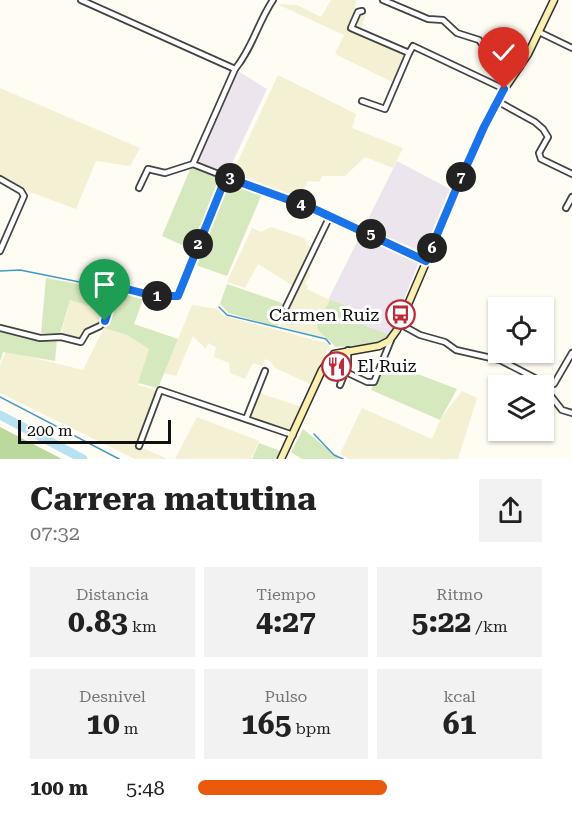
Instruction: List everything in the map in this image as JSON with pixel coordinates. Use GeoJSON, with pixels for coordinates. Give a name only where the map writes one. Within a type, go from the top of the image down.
{"type":"FeatureCollection","features":[{"type":"Feature","properties":{"kind":"main road"},"geometry":{"type":"LineString","coordinates":[[281,459],[324,367],[334,354],[379,346],[389,341],[400,324],[457,187],[497,101],[520,68],[554,0]]}},
{"type":"Feature","properties":{"kind":"street"},"geometry":{"type":"LineString","coordinates":[[81,0],[235,69]]}},
{"type":"Feature","properties":{"kind":"street"},"geometry":{"type":"LineString","coordinates":[[193,164],[235,69],[250,45],[263,14],[273,0]]}},
{"type":"Feature","properties":{"kind":"street"},"geometry":{"type":"LineString","coordinates":[[383,0],[428,19],[443,21],[457,33],[479,40],[492,58],[505,60],[520,68]]}},
{"type":"Feature","properties":{"kind":"street"},"geometry":{"type":"LineString","coordinates":[[362,11],[358,12],[351,28],[409,53]]}},
{"type":"Feature","properties":{"kind":"street"},"geometry":{"type":"LineString","coordinates":[[539,32],[572,48]]}},
{"type":"Feature","properties":{"kind":"street"},"geometry":{"type":"LineString","coordinates":[[362,101],[385,110],[413,46],[504,89]]}},
{"type":"Feature","properties":{"kind":"street"},"geometry":{"type":"LineString","coordinates":[[497,101],[543,129],[548,137],[539,153],[541,159],[572,174]]}},
{"type":"Feature","properties":{"kind":"street"},"geometry":{"type":"LineString","coordinates":[[139,188],[148,169],[165,173],[193,164],[330,216],[426,261]]}},
{"type":"Feature","properties":{"kind":"street"},"geometry":{"type":"LineString","coordinates":[[0,328],[39,338],[61,337],[81,342],[87,332],[105,321],[114,291],[119,287],[154,296],[178,296],[226,177]]}},
{"type":"Feature","properties":{"kind":"street"},"geometry":{"type":"LineString","coordinates":[[0,179],[21,191],[24,196],[0,251]]}},
{"type":"Feature","properties":{"kind":"street"},"geometry":{"type":"LineString","coordinates":[[566,208],[572,197]]}},
{"type":"Feature","properties":{"kind":"street"},"geometry":{"type":"LineString","coordinates":[[286,307],[330,216]]}},
{"type":"Feature","properties":{"kind":"street"},"geometry":{"type":"LineString","coordinates":[[400,324],[420,335],[445,342],[456,350],[500,360],[529,375]]}},
{"type":"Feature","properties":{"kind":"street"},"geometry":{"type":"LineString","coordinates":[[345,372],[367,382],[374,382],[392,337]]}},
{"type":"Feature","properties":{"kind":"street"},"geometry":{"type":"LineString","coordinates":[[340,385],[348,365],[348,350]]}},
{"type":"Feature","properties":{"kind":"street"},"geometry":{"type":"LineString","coordinates":[[554,384],[572,353]]}},
{"type":"Feature","properties":{"kind":"street"},"geometry":{"type":"LineString","coordinates":[[246,419],[265,371]]}},
{"type":"Feature","properties":{"kind":"street"},"geometry":{"type":"LineString","coordinates":[[139,446],[160,390],[293,435]]}},
{"type":"Feature","properties":{"kind":"street"},"geometry":{"type":"LineString","coordinates":[[554,400],[562,410],[572,413]]}},
{"type":"Feature","properties":{"kind":"shaded area"},"geometry":{"type":"Polygon","coordinates":[[[331,0],[356,0],[355,10],[365,16],[361,30],[407,52],[394,83],[335,54],[344,35],[277,4],[297,5],[321,17],[331,0]]]}},
{"type":"Feature","properties":{"kind":"shaded area"},"geometry":{"type":"Polygon","coordinates":[[[235,69],[267,89],[227,174],[193,164],[235,69]]]}},
{"type":"Feature","properties":{"kind":"shaded area"},"geometry":{"type":"Polygon","coordinates":[[[278,75],[356,114],[352,128],[403,148],[393,168],[365,157],[345,176],[322,176],[319,182],[308,181],[298,200],[232,174],[278,75]]]}},
{"type":"Feature","properties":{"kind":"shaded area"},"geometry":{"type":"Polygon","coordinates":[[[0,88],[140,148],[130,166],[96,161],[76,209],[27,191],[0,177],[0,88]]]}},
{"type":"Feature","properties":{"kind":"shaded area"},"geometry":{"type":"Polygon","coordinates":[[[397,161],[452,190],[423,257],[363,229],[397,161]]]}},
{"type":"Feature","properties":{"kind":"shaded area"},"geometry":{"type":"Polygon","coordinates":[[[271,227],[304,238],[314,254],[307,270],[310,275],[305,284],[308,286],[307,289],[330,300],[317,325],[318,330],[327,337],[326,339],[280,326],[298,289],[258,264],[245,288],[227,282],[252,228],[261,232],[271,227]]]}},
{"type":"Feature","properties":{"kind":"shaded area"},"geometry":{"type":"Polygon","coordinates":[[[361,234],[419,261],[390,335],[347,319],[351,306],[328,300],[361,234]]]}},
{"type":"Feature","properties":{"kind":"shaded area"},"geometry":{"type":"Polygon","coordinates":[[[70,300],[106,311],[104,317],[80,339],[61,334],[70,300]]]}},
{"type":"Feature","properties":{"kind":"shaded area"},"geometry":{"type":"Polygon","coordinates":[[[192,305],[217,309],[224,316],[330,344],[313,383],[310,384],[275,368],[270,361],[265,359],[262,366],[253,363],[245,379],[230,373],[229,363],[214,357],[216,347],[208,343],[206,349],[193,336],[176,376],[164,373],[192,305]]]}},
{"type":"Feature","properties":{"kind":"shaded area"},"geometry":{"type":"Polygon","coordinates":[[[104,328],[127,335],[149,349],[138,385],[158,391],[139,446],[167,459],[135,459],[0,393],[0,366],[6,351],[83,370],[104,328]]]}},
{"type":"Feature","properties":{"kind":"shaded area"},"geometry":{"type":"Polygon","coordinates":[[[462,391],[477,398],[458,459],[350,459],[340,454],[362,408],[432,439],[440,420],[462,391]]]}},
{"type":"Feature","properties":{"kind":"shaded area"},"geometry":{"type":"Polygon","coordinates":[[[259,393],[302,407],[290,433],[248,417],[259,393]]]}},
{"type":"Feature","properties":{"kind":"shaded area"},"geometry":{"type":"Polygon","coordinates":[[[197,417],[259,441],[251,459],[175,459],[197,417]]]}},
{"type":"Feature","properties":{"kind":"green space"},"geometry":{"type":"Polygon","coordinates":[[[191,167],[222,179],[193,250],[162,236],[191,167]]]}},
{"type":"Feature","properties":{"kind":"green space"},"geometry":{"type":"Polygon","coordinates":[[[227,181],[262,194],[227,276],[193,264],[227,181]]]}},
{"type":"Feature","properties":{"kind":"green space"},"geometry":{"type":"Polygon","coordinates":[[[46,278],[111,290],[106,311],[70,300],[60,334],[41,333],[46,278]]]}},
{"type":"Feature","properties":{"kind":"green space"},"geometry":{"type":"Polygon","coordinates":[[[227,284],[282,303],[286,307],[277,327],[229,313],[220,304],[227,284]]]}},
{"type":"Feature","properties":{"kind":"green space"},"geometry":{"type":"Polygon","coordinates":[[[119,287],[145,294],[134,324],[178,339],[158,388],[138,383],[149,349],[127,335],[104,328],[114,292],[119,287]]]}},
{"type":"Feature","properties":{"kind":"green space"},"geometry":{"type":"Polygon","coordinates":[[[330,300],[352,307],[348,319],[390,335],[371,344],[336,347],[318,330],[317,325],[330,300]]]}},
{"type":"Feature","properties":{"kind":"green space"},"geometry":{"type":"Polygon","coordinates":[[[0,327],[57,339],[55,361],[3,352],[0,362],[0,327]]]}},
{"type":"Feature","properties":{"kind":"green space"},"geometry":{"type":"Polygon","coordinates":[[[383,361],[457,389],[440,420],[371,390],[383,361]]]}},
{"type":"Feature","properties":{"kind":"green space"},"geometry":{"type":"Polygon","coordinates":[[[0,427],[62,459],[0,459],[0,427]]]}},
{"type":"Feature","properties":{"kind":"green space"},"geometry":{"type":"Polygon","coordinates":[[[303,429],[340,459],[302,459],[291,452],[303,429]]]}},
{"type":"Feature","properties":{"kind":"green space"},"geometry":{"type":"Polygon","coordinates":[[[259,443],[280,451],[276,459],[252,459],[259,443]]]}},
{"type":"Feature","properties":{"kind":"waterway"},"geometry":{"type":"LineString","coordinates":[[0,271],[20,270],[114,289]]}},
{"type":"Feature","properties":{"kind":"waterway"},"geometry":{"type":"LineString","coordinates":[[219,307],[227,315],[326,339],[330,344]]}},
{"type":"Feature","properties":{"kind":"waterway"},"geometry":{"type":"LineString","coordinates":[[0,397],[119,459]]}},
{"type":"Feature","properties":{"kind":"waterway"},"geometry":{"type":"LineString","coordinates":[[0,415],[83,459]]}},
{"type":"Feature","properties":{"kind":"waterway"},"geometry":{"type":"LineString","coordinates":[[314,434],[334,455],[343,459]]}},
{"type":"Feature","properties":{"kind":"place","name":"Carmen Ruiz"},"geometry":{"type":"Point","coordinates":[400,315]}},
{"type":"Feature","properties":{"kind":"place","name":"El Ruiz"},"geometry":{"type":"Point","coordinates":[336,366]}},
{"type":"Feature","properties":{"kind":"route"},"geometry":{"type":"LineString","coordinates":[[105,321],[114,291],[119,287],[154,296],[178,296],[226,177],[314,209],[426,261],[484,127],[504,89]]}}]}
